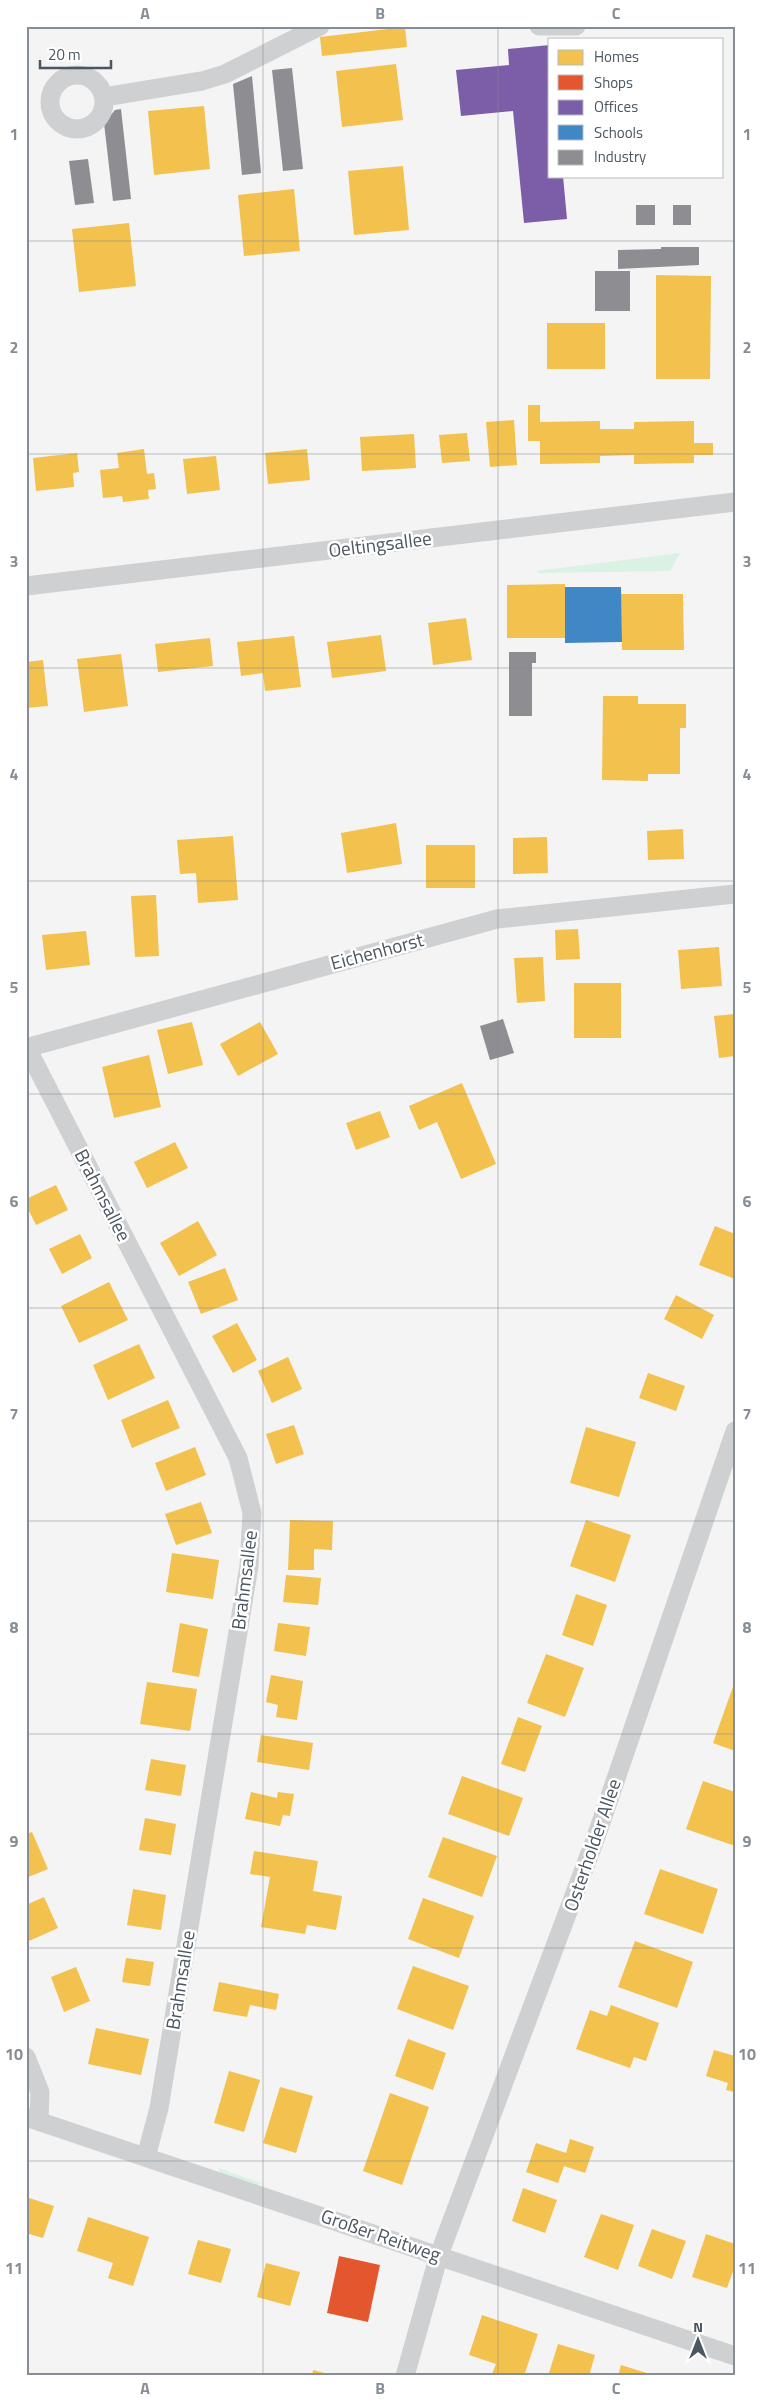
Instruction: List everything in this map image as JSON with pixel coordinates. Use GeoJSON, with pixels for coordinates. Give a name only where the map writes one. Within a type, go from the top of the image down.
{"type":"FeatureCollection","features":[{"type":"Feature","properties":{"kind":"street"},"geometry":{"type":"LineString","coordinates":[[104,97],[202,81],[225,74],[320,26]]}},
{"type":"Feature","properties":{"kind":"street"},"geometry":{"type":"LineString","coordinates":[[539,26],[576,26]]}},
{"type":"Feature","properties":{"kind":"street","name":"Oeltingsallee"},"geometry":{"type":"LineString","coordinates":[[26,586],[735,502]]}},
{"type":"Feature","properties":{"kind":"street","name":"Eichenhorst"},"geometry":{"type":"LineString","coordinates":[[26,1048],[497,919],[735,894]]}},
{"type":"Feature","properties":{"kind":"street","name":"Brahmsallee"},"geometry":{"type":"LineString","coordinates":[[26,1048],[238,1458],[252,1513],[249,1566],[159,2108],[146,2157]]}},
{"type":"Feature","properties":{"kind":"street","name":"Osterholder Allee"},"geometry":{"type":"LineString","coordinates":[[405,2376],[439,2255],[580,1880],[735,1431]]}},
{"type":"Feature","properties":{"kind":"street"},"geometry":{"type":"LineString","coordinates":[[26,2056],[40,2092],[33,2119]]}},
{"type":"Feature","properties":{"kind":"street","name":"Großer Reitweg"},"geometry":{"type":"LineString","coordinates":[[33,2119],[735,2356]]}},
{"type":"Feature","properties":{"kind":"green space"},"geometry":{"type":"Polygon","coordinates":[[[680,553],[670,571],[540,573],[536,571],[680,553]]]}},
{"type":"Feature","properties":{"kind":"green space"},"geometry":{"type":"Polygon","coordinates":[[[218,2168],[261,2183],[256,2186],[222,2175],[218,2168]]]}},
{"type":"Feature","properties":{"kind":"building: Homes"},"geometry":{"type":"Polygon","coordinates":[[[405,27],[407,47],[322,56],[320,37],[405,27]]]}},
{"type":"Feature","properties":{"kind":"building: Homes"},"geometry":{"type":"Polygon","coordinates":[[[396,64],[403,120],[342,127],[336,71],[396,64]]]}},
{"type":"Feature","properties":{"kind":"building: Homes"},"geometry":{"type":"Polygon","coordinates":[[[204,106],[210,169],[154,175],[148,111],[204,106]]]}},
{"type":"Feature","properties":{"kind":"building: Homes"},"geometry":{"type":"Polygon","coordinates":[[[403,166],[409,230],[354,235],[348,171],[403,166]]]}},
{"type":"Feature","properties":{"kind":"building: Homes"},"geometry":{"type":"Polygon","coordinates":[[[294,189],[300,251],[244,256],[238,195],[294,189]]]}},
{"type":"Feature","properties":{"kind":"building: Homes"},"geometry":{"type":"Polygon","coordinates":[[[129,223],[136,286],[79,292],[72,229],[129,223]]]}},
{"type":"Feature","properties":{"kind":"building: Homes"},"geometry":{"type":"Polygon","coordinates":[[[656,275],[711,276],[710,379],[656,379],[656,275]]]}},
{"type":"Feature","properties":{"kind":"building: Homes"},"geometry":{"type":"Polygon","coordinates":[[[547,323],[605,323],[605,369],[547,369],[547,323]]]}},
{"type":"Feature","properties":{"kind":"building: Homes"},"geometry":{"type":"Polygon","coordinates":[[[528,405],[540,405],[540,422],[600,421],[600,429],[634,429],[634,422],[694,421],[694,443],[713,443],[713,455],[694,455],[694,463],[634,464],[634,455],[600,456],[600,463],[540,464],[540,441],[528,441],[528,405]]]}},
{"type":"Feature","properties":{"kind":"building: Homes"},"geometry":{"type":"Polygon","coordinates":[[[514,420],[517,465],[490,467],[486,422],[514,420]]]}},
{"type":"Feature","properties":{"kind":"building: Homes"},"geometry":{"type":"Polygon","coordinates":[[[467,433],[470,461],[442,463],[439,435],[467,433]]]}},
{"type":"Feature","properties":{"kind":"building: Homes"},"geometry":{"type":"Polygon","coordinates":[[[414,434],[416,468],[362,471],[360,437],[414,434]]]}},
{"type":"Feature","properties":{"kind":"building: Homes"},"geometry":{"type":"Polygon","coordinates":[[[144,449],[147,474],[154,473],[156,489],[148,490],[149,499],[123,502],[122,496],[103,498],[100,470],[119,468],[117,453],[144,449]]]}},
{"type":"Feature","properties":{"kind":"building: Homes"},"geometry":{"type":"Polygon","coordinates":[[[307,449],[310,480],[268,484],[265,453],[307,449]]]}},
{"type":"Feature","properties":{"kind":"building: Homes"},"geometry":{"type":"Polygon","coordinates":[[[77,453],[79,472],[73,473],[74,487],[36,491],[33,458],[77,453]]]}},
{"type":"Feature","properties":{"kind":"building: Homes"},"geometry":{"type":"Polygon","coordinates":[[[216,456],[220,490],[187,494],[183,459],[216,456]]]}},
{"type":"Feature","properties":{"kind":"building: Homes"},"geometry":{"type":"Polygon","coordinates":[[[565,584],[565,638],[507,638],[507,585],[565,584]]]}},
{"type":"Feature","properties":{"kind":"building: Homes"},"geometry":{"type":"Polygon","coordinates":[[[621,594],[683,594],[684,650],[622,650],[621,594]]]}},
{"type":"Feature","properties":{"kind":"building: Homes"},"geometry":{"type":"Polygon","coordinates":[[[466,618],[472,660],[433,665],[428,623],[466,618]]]}},
{"type":"Feature","properties":{"kind":"building: Homes"},"geometry":{"type":"Polygon","coordinates":[[[381,635],[386,671],[332,678],[327,642],[381,635]]]}},
{"type":"Feature","properties":{"kind":"building: Homes"},"geometry":{"type":"Polygon","coordinates":[[[294,636],[301,687],[265,691],[263,673],[241,676],[237,642],[294,636]]]}},
{"type":"Feature","properties":{"kind":"building: Homes"},"geometry":{"type":"Polygon","coordinates":[[[210,638],[213,666],[158,672],[155,644],[210,638]]]}},
{"type":"Feature","properties":{"kind":"building: Homes"},"geometry":{"type":"Polygon","coordinates":[[[121,654],[128,706],[84,712],[77,659],[121,654]]]}},
{"type":"Feature","properties":{"kind":"building: Homes"},"geometry":{"type":"Polygon","coordinates":[[[43,660],[48,706],[26,708],[26,662],[43,660]]]}},
{"type":"Feature","properties":{"kind":"building: Homes"},"geometry":{"type":"Polygon","coordinates":[[[603,696],[638,696],[638,704],[686,704],[686,728],[680,728],[680,774],[648,774],[648,781],[602,780],[603,696]]]}},
{"type":"Feature","properties":{"kind":"building: Homes"},"geometry":{"type":"Polygon","coordinates":[[[396,823],[402,864],[347,873],[341,833],[396,823]]]}},
{"type":"Feature","properties":{"kind":"building: Homes"},"geometry":{"type":"Polygon","coordinates":[[[683,829],[684,859],[648,860],[647,831],[683,829]]]}},
{"type":"Feature","properties":{"kind":"building: Homes"},"geometry":{"type":"Polygon","coordinates":[[[233,836],[238,900],[198,903],[196,873],[180,874],[177,840],[233,836]]]}},
{"type":"Feature","properties":{"kind":"building: Homes"},"geometry":{"type":"Polygon","coordinates":[[[547,837],[548,873],[513,874],[513,838],[547,837]]]}},
{"type":"Feature","properties":{"kind":"building: Homes"},"geometry":{"type":"Polygon","coordinates":[[[426,845],[475,845],[475,888],[426,888],[426,845]]]}},
{"type":"Feature","properties":{"kind":"building: Homes"},"geometry":{"type":"Polygon","coordinates":[[[156,895],[159,956],[135,957],[131,896],[156,895]]]}},
{"type":"Feature","properties":{"kind":"building: Homes"},"geometry":{"type":"Polygon","coordinates":[[[578,929],[580,959],[556,960],[555,930],[578,929]]]}},
{"type":"Feature","properties":{"kind":"building: Homes"},"geometry":{"type":"Polygon","coordinates":[[[86,931],[90,965],[46,970],[42,935],[86,931]]]}},
{"type":"Feature","properties":{"kind":"building: Homes"},"geometry":{"type":"Polygon","coordinates":[[[719,947],[722,986],[681,989],[678,950],[719,947]]]}},
{"type":"Feature","properties":{"kind":"building: Homes"},"geometry":{"type":"Polygon","coordinates":[[[543,957],[545,1001],[517,1003],[514,958],[543,957]]]}},
{"type":"Feature","properties":{"kind":"building: Homes"},"geometry":{"type":"Polygon","coordinates":[[[574,983],[621,983],[621,1038],[574,1038],[574,983]]]}},
{"type":"Feature","properties":{"kind":"building: Homes"},"geometry":{"type":"Polygon","coordinates":[[[735,1014],[735,1056],[719,1058],[714,1016],[735,1014]]]}},
{"type":"Feature","properties":{"kind":"building: Homes"},"geometry":{"type":"Polygon","coordinates":[[[192,1022],[203,1065],[168,1074],[157,1030],[192,1022]]]}},
{"type":"Feature","properties":{"kind":"building: Homes"},"geometry":{"type":"Polygon","coordinates":[[[260,1022],[278,1054],[238,1076],[220,1044],[260,1022]]]}},
{"type":"Feature","properties":{"kind":"building: Homes"},"geometry":{"type":"Polygon","coordinates":[[[149,1055],[161,1107],[114,1118],[102,1067],[149,1055]]]}},
{"type":"Feature","properties":{"kind":"building: Homes"},"geometry":{"type":"Polygon","coordinates":[[[462,1083],[496,1164],[461,1179],[437,1122],[419,1130],[409,1106],[462,1083]]]}},
{"type":"Feature","properties":{"kind":"building: Homes"},"geometry":{"type":"Polygon","coordinates":[[[380,1111],[390,1137],[356,1150],[346,1123],[380,1111]]]}},
{"type":"Feature","properties":{"kind":"building: Homes"},"geometry":{"type":"Polygon","coordinates":[[[175,1142],[188,1168],[147,1188],[134,1162],[175,1142]]]}},
{"type":"Feature","properties":{"kind":"building: Homes"},"geometry":{"type":"Polygon","coordinates":[[[56,1185],[68,1210],[36,1225],[26,1205],[26,1199],[56,1185]]]}},
{"type":"Feature","properties":{"kind":"building: Homes"},"geometry":{"type":"Polygon","coordinates":[[[198,1221],[217,1255],[179,1276],[160,1243],[198,1221]]]}},
{"type":"Feature","properties":{"kind":"building: Homes"},"geometry":{"type":"Polygon","coordinates":[[[715,1226],[735,1234],[735,1279],[699,1265],[715,1226]]]}},
{"type":"Feature","properties":{"kind":"building: Homes"},"geometry":{"type":"Polygon","coordinates":[[[80,1234],[92,1258],[62,1274],[49,1249],[80,1234]]]}},
{"type":"Feature","properties":{"kind":"building: Homes"},"geometry":{"type":"Polygon","coordinates":[[[225,1268],[238,1300],[201,1314],[188,1282],[225,1268]]]}},
{"type":"Feature","properties":{"kind":"building: Homes"},"geometry":{"type":"Polygon","coordinates":[[[109,1282],[128,1320],[79,1343],[61,1306],[109,1282]]]}},
{"type":"Feature","properties":{"kind":"building: Homes"},"geometry":{"type":"Polygon","coordinates":[[[676,1295],[714,1315],[702,1339],[664,1319],[676,1295]]]}},
{"type":"Feature","properties":{"kind":"building: Homes"},"geometry":{"type":"Polygon","coordinates":[[[237,1323],[257,1360],[233,1373],[212,1336],[237,1323]]]}},
{"type":"Feature","properties":{"kind":"building: Homes"},"geometry":{"type":"Polygon","coordinates":[[[139,1344],[155,1378],[108,1400],[93,1365],[139,1344]]]}},
{"type":"Feature","properties":{"kind":"building: Homes"},"geometry":{"type":"Polygon","coordinates":[[[288,1357],[302,1389],[272,1403],[258,1371],[288,1357]]]}},
{"type":"Feature","properties":{"kind":"building: Homes"},"geometry":{"type":"Polygon","coordinates":[[[648,1373],[685,1386],[676,1411],[639,1398],[648,1373]]]}},
{"type":"Feature","properties":{"kind":"building: Homes"},"geometry":{"type":"Polygon","coordinates":[[[168,1400],[180,1428],[132,1448],[121,1420],[168,1400]]]}},
{"type":"Feature","properties":{"kind":"building: Homes"},"geometry":{"type":"Polygon","coordinates":[[[294,1425],[304,1454],[276,1464],[266,1434],[294,1425]]]}},
{"type":"Feature","properties":{"kind":"building: Homes"},"geometry":{"type":"Polygon","coordinates":[[[586,1427],[636,1442],[619,1497],[570,1483],[586,1427]]]}},
{"type":"Feature","properties":{"kind":"building: Homes"},"geometry":{"type":"Polygon","coordinates":[[[195,1447],[206,1475],[166,1491],[155,1463],[195,1447]]]}},
{"type":"Feature","properties":{"kind":"building: Homes"},"geometry":{"type":"Polygon","coordinates":[[[201,1502],[212,1533],[176,1545],[165,1514],[201,1502]]]}},
{"type":"Feature","properties":{"kind":"building: Homes"},"geometry":{"type":"Polygon","coordinates":[[[290,1520],[333,1521],[332,1550],[314,1549],[314,1570],[288,1570],[290,1520]]]}},
{"type":"Feature","properties":{"kind":"building: Homes"},"geometry":{"type":"Polygon","coordinates":[[[586,1520],[631,1535],[615,1582],[570,1566],[586,1520]]]}},
{"type":"Feature","properties":{"kind":"building: Homes"},"geometry":{"type":"Polygon","coordinates":[[[172,1553],[219,1560],[213,1599],[166,1592],[172,1553]]]}},
{"type":"Feature","properties":{"kind":"building: Homes"},"geometry":{"type":"Polygon","coordinates":[[[286,1575],[321,1578],[318,1605],[283,1602],[286,1575]]]}},
{"type":"Feature","properties":{"kind":"building: Homes"},"geometry":{"type":"Polygon","coordinates":[[[576,1594],[607,1605],[593,1646],[562,1635],[576,1594]]]}},
{"type":"Feature","properties":{"kind":"building: Homes"},"geometry":{"type":"Polygon","coordinates":[[[180,1623],[208,1629],[199,1677],[172,1672],[180,1623]]]}},
{"type":"Feature","properties":{"kind":"building: Homes"},"geometry":{"type":"Polygon","coordinates":[[[278,1623],[310,1627],[306,1656],[274,1651],[278,1623]]]}},
{"type":"Feature","properties":{"kind":"building: Homes"},"geometry":{"type":"Polygon","coordinates":[[[546,1654],[584,1668],[565,1717],[527,1703],[546,1654]]]}},
{"type":"Feature","properties":{"kind":"building: Homes"},"geometry":{"type":"Polygon","coordinates":[[[271,1675],[303,1681],[297,1720],[276,1717],[278,1705],[266,1702],[271,1675]]]}},
{"type":"Feature","properties":{"kind":"building: Homes"},"geometry":{"type":"Polygon","coordinates":[[[735,1681],[735,1751],[713,1743],[735,1681]]]}},
{"type":"Feature","properties":{"kind":"building: Homes"},"geometry":{"type":"Polygon","coordinates":[[[147,1682],[197,1689],[190,1731],[140,1724],[147,1682]]]}},
{"type":"Feature","properties":{"kind":"building: Homes"},"geometry":{"type":"Polygon","coordinates":[[[518,1717],[542,1726],[525,1772],[501,1764],[518,1717]]]}},
{"type":"Feature","properties":{"kind":"building: Homes"},"geometry":{"type":"Polygon","coordinates":[[[261,1735],[313,1743],[309,1770],[257,1762],[261,1735]]]}},
{"type":"Feature","properties":{"kind":"building: Homes"},"geometry":{"type":"Polygon","coordinates":[[[151,1759],[186,1765],[181,1796],[145,1790],[151,1759]]]}},
{"type":"Feature","properties":{"kind":"building: Homes"},"geometry":{"type":"Polygon","coordinates":[[[462,1776],[523,1798],[509,1836],[448,1814],[462,1776]]]}},
{"type":"Feature","properties":{"kind":"building: Homes"},"geometry":{"type":"Polygon","coordinates":[[[703,1781],[735,1792],[735,1846],[686,1829],[703,1781]]]}},
{"type":"Feature","properties":{"kind":"building: Homes"},"geometry":{"type":"Polygon","coordinates":[[[251,1792],[277,1798],[278,1792],[294,1794],[290,1816],[283,1815],[280,1826],[245,1819],[251,1792]]]}},
{"type":"Feature","properties":{"kind":"building: Homes"},"geometry":{"type":"Polygon","coordinates":[[[145,1818],[176,1824],[171,1855],[139,1850],[145,1818]]]}},
{"type":"Feature","properties":{"kind":"building: Homes"},"geometry":{"type":"Polygon","coordinates":[[[32,1832],[48,1869],[26,1878],[26,1834],[32,1832]]]}},
{"type":"Feature","properties":{"kind":"building: Homes"},"geometry":{"type":"Polygon","coordinates":[[[443,1837],[497,1856],[482,1897],[428,1877],[443,1837]]]}},
{"type":"Feature","properties":{"kind":"building: Homes"},"geometry":{"type":"Polygon","coordinates":[[[254,1851],[318,1861],[313,1891],[342,1896],[336,1930],[307,1925],[305,1934],[261,1927],[270,1877],[250,1874],[254,1851]]]}},
{"type":"Feature","properties":{"kind":"building: Homes"},"geometry":{"type":"Polygon","coordinates":[[[660,1869],[718,1889],[703,1934],[644,1914],[660,1869]]]}},
{"type":"Feature","properties":{"kind":"building: Homes"},"geometry":{"type":"Polygon","coordinates":[[[133,1889],[166,1895],[161,1930],[127,1925],[133,1889]]]}},
{"type":"Feature","properties":{"kind":"building: Homes"},"geometry":{"type":"Polygon","coordinates":[[[44,1897],[58,1928],[29,1941],[26,1934],[26,1905],[44,1897]]]}},
{"type":"Feature","properties":{"kind":"building: Homes"},"geometry":{"type":"Polygon","coordinates":[[[423,1898],[474,1916],[459,1958],[408,1939],[423,1898]]]}},
{"type":"Feature","properties":{"kind":"building: Homes"},"geometry":{"type":"Polygon","coordinates":[[[635,1941],[693,1962],[677,2008],[618,1987],[635,1941]]]}},
{"type":"Feature","properties":{"kind":"building: Homes"},"geometry":{"type":"Polygon","coordinates":[[[126,1958],[154,1962],[150,1986],[122,1982],[126,1958]]]}},
{"type":"Feature","properties":{"kind":"building: Homes"},"geometry":{"type":"Polygon","coordinates":[[[413,1966],[469,1986],[453,2030],[397,2009],[413,1966]]]}},
{"type":"Feature","properties":{"kind":"building: Homes"},"geometry":{"type":"Polygon","coordinates":[[[76,1967],[90,2001],[64,2012],[51,1977],[76,1967]]]}},
{"type":"Feature","properties":{"kind":"building: Homes"},"geometry":{"type":"Polygon","coordinates":[[[219,1982],[279,1994],[276,2010],[250,2005],[247,2017],[213,2011],[219,1982]]]}},
{"type":"Feature","properties":{"kind":"building: Homes"},"geometry":{"type":"Polygon","coordinates":[[[611,2005],[659,2023],[646,2061],[634,2057],[630,2068],[576,2049],[590,2010],[607,2016],[611,2005]]]}},
{"type":"Feature","properties":{"kind":"building: Homes"},"geometry":{"type":"Polygon","coordinates":[[[96,2028],[149,2039],[141,2075],[88,2064],[96,2028]]]}},
{"type":"Feature","properties":{"kind":"building: Homes"},"geometry":{"type":"Polygon","coordinates":[[[408,2039],[446,2053],[433,2090],[395,2076],[408,2039]]]}},
{"type":"Feature","properties":{"kind":"building: Homes"},"geometry":{"type":"Polygon","coordinates":[[[714,2050],[735,2056],[735,2092],[726,2090],[728,2083],[706,2076],[714,2050]]]}},
{"type":"Feature","properties":{"kind":"building: Homes"},"geometry":{"type":"Polygon","coordinates":[[[229,2071],[260,2080],[244,2132],[214,2123],[229,2071]]]}},
{"type":"Feature","properties":{"kind":"building: Homes"},"geometry":{"type":"Polygon","coordinates":[[[280,2087],[313,2096],[296,2153],[263,2143],[280,2087]]]}},
{"type":"Feature","properties":{"kind":"building: Homes"},"geometry":{"type":"Polygon","coordinates":[[[390,2093],[429,2107],[402,2185],[363,2171],[390,2093]]]}},
{"type":"Feature","properties":{"kind":"building: Homes"},"geometry":{"type":"Polygon","coordinates":[[[570,2139],[594,2147],[585,2173],[564,2166],[558,2183],[526,2172],[536,2143],[566,2153],[570,2139]]]}},
{"type":"Feature","properties":{"kind":"building: Homes"},"geometry":{"type":"Polygon","coordinates":[[[523,2188],[557,2200],[545,2233],[512,2221],[523,2188]]]}},
{"type":"Feature","properties":{"kind":"building: Homes"},"geometry":{"type":"Polygon","coordinates":[[[26,2197],[54,2206],[43,2238],[26,2233],[26,2197]]]}},
{"type":"Feature","properties":{"kind":"building: Homes"},"geometry":{"type":"Polygon","coordinates":[[[601,2214],[634,2225],[618,2270],[584,2257],[601,2214]]]}},
{"type":"Feature","properties":{"kind":"building: Homes"},"geometry":{"type":"Polygon","coordinates":[[[88,2217],[149,2237],[133,2286],[108,2278],[113,2263],[77,2251],[88,2217]]]}},
{"type":"Feature","properties":{"kind":"building: Homes"},"geometry":{"type":"Polygon","coordinates":[[[652,2229],[686,2241],[672,2279],[638,2266],[652,2229]]]}},
{"type":"Feature","properties":{"kind":"building: Homes"},"geometry":{"type":"Polygon","coordinates":[[[706,2234],[735,2244],[735,2266],[727,2288],[692,2277],[706,2234]]]}},
{"type":"Feature","properties":{"kind":"building: Homes"},"geometry":{"type":"Polygon","coordinates":[[[198,2240],[231,2249],[221,2283],[188,2274],[198,2240]]]}},
{"type":"Feature","properties":{"kind":"building: Homes"},"geometry":{"type":"Polygon","coordinates":[[[266,2263],[300,2272],[290,2306],[257,2297],[266,2263]]]}},
{"type":"Feature","properties":{"kind":"building: Homes"},"geometry":{"type":"Polygon","coordinates":[[[482,2315],[538,2334],[524,2376],[492,2374],[496,2364],[469,2355],[482,2315]]]}},
{"type":"Feature","properties":{"kind":"building: Homes"},"geometry":{"type":"Polygon","coordinates":[[[558,2344],[595,2355],[589,2376],[548,2376],[558,2344]]]}},
{"type":"Feature","properties":{"kind":"building: Homes"},"geometry":{"type":"Polygon","coordinates":[[[621,2365],[653,2375],[653,2376],[618,2376],[621,2365]]]}},
{"type":"Feature","properties":{"kind":"building: Homes"},"geometry":{"type":"Polygon","coordinates":[[[313,2370],[332,2375],[332,2376],[312,2376],[313,2370]]]}},
{"type":"Feature","properties":{"kind":"building: Shops"},"geometry":{"type":"Polygon","coordinates":[[[339,2256],[380,2265],[368,2322],[327,2313],[339,2256]]]}},
{"type":"Feature","properties":{"kind":"building: Offices"},"geometry":{"type":"Polygon","coordinates":[[[548,45],[548,178],[563,178],[567,219],[524,223],[513,111],[461,116],[456,70],[509,65],[508,49],[548,45]]]}},
{"type":"Feature","properties":{"kind":"building: Schools"},"geometry":{"type":"Polygon","coordinates":[[[565,587],[621,587],[622,642],[565,643],[565,587]]]}},
{"type":"Feature","properties":{"kind":"building: Industry"},"geometry":{"type":"Polygon","coordinates":[[[292,68],[303,169],[283,171],[272,70],[292,68]]]}},
{"type":"Feature","properties":{"kind":"building: Industry"},"geometry":{"type":"Polygon","coordinates":[[[252,76],[261,173],[242,175],[233,84],[252,76]]]}},
{"type":"Feature","properties":{"kind":"building: Industry"},"geometry":{"type":"Polygon","coordinates":[[[121,109],[131,199],[113,201],[104,123],[115,110],[121,109]]]}},
{"type":"Feature","properties":{"kind":"building: Industry"},"geometry":{"type":"Polygon","coordinates":[[[88,159],[94,203],[75,205],[69,161],[88,159]]]}},
{"type":"Feature","properties":{"kind":"building: Industry"},"geometry":{"type":"Polygon","coordinates":[[[636,205],[655,205],[655,225],[636,225],[636,205]]]}},
{"type":"Feature","properties":{"kind":"building: Industry"},"geometry":{"type":"Polygon","coordinates":[[[673,205],[691,205],[691,225],[673,225],[673,205]]]}},
{"type":"Feature","properties":{"kind":"building: Industry"},"geometry":{"type":"Polygon","coordinates":[[[661,247],[699,247],[699,265],[618,269],[618,250],[661,249],[661,247]]]}},
{"type":"Feature","properties":{"kind":"building: Industry"},"geometry":{"type":"Polygon","coordinates":[[[595,271],[630,271],[630,311],[595,311],[595,271]]]}},
{"type":"Feature","properties":{"kind":"building: Industry"},"geometry":{"type":"Polygon","coordinates":[[[509,652],[536,652],[536,663],[532,663],[532,716],[509,716],[509,652]]]}},
{"type":"Feature","properties":{"kind":"building: Industry"},"geometry":{"type":"Polygon","coordinates":[[[503,1019],[514,1053],[490,1060],[480,1026],[503,1019]]]}}]}
